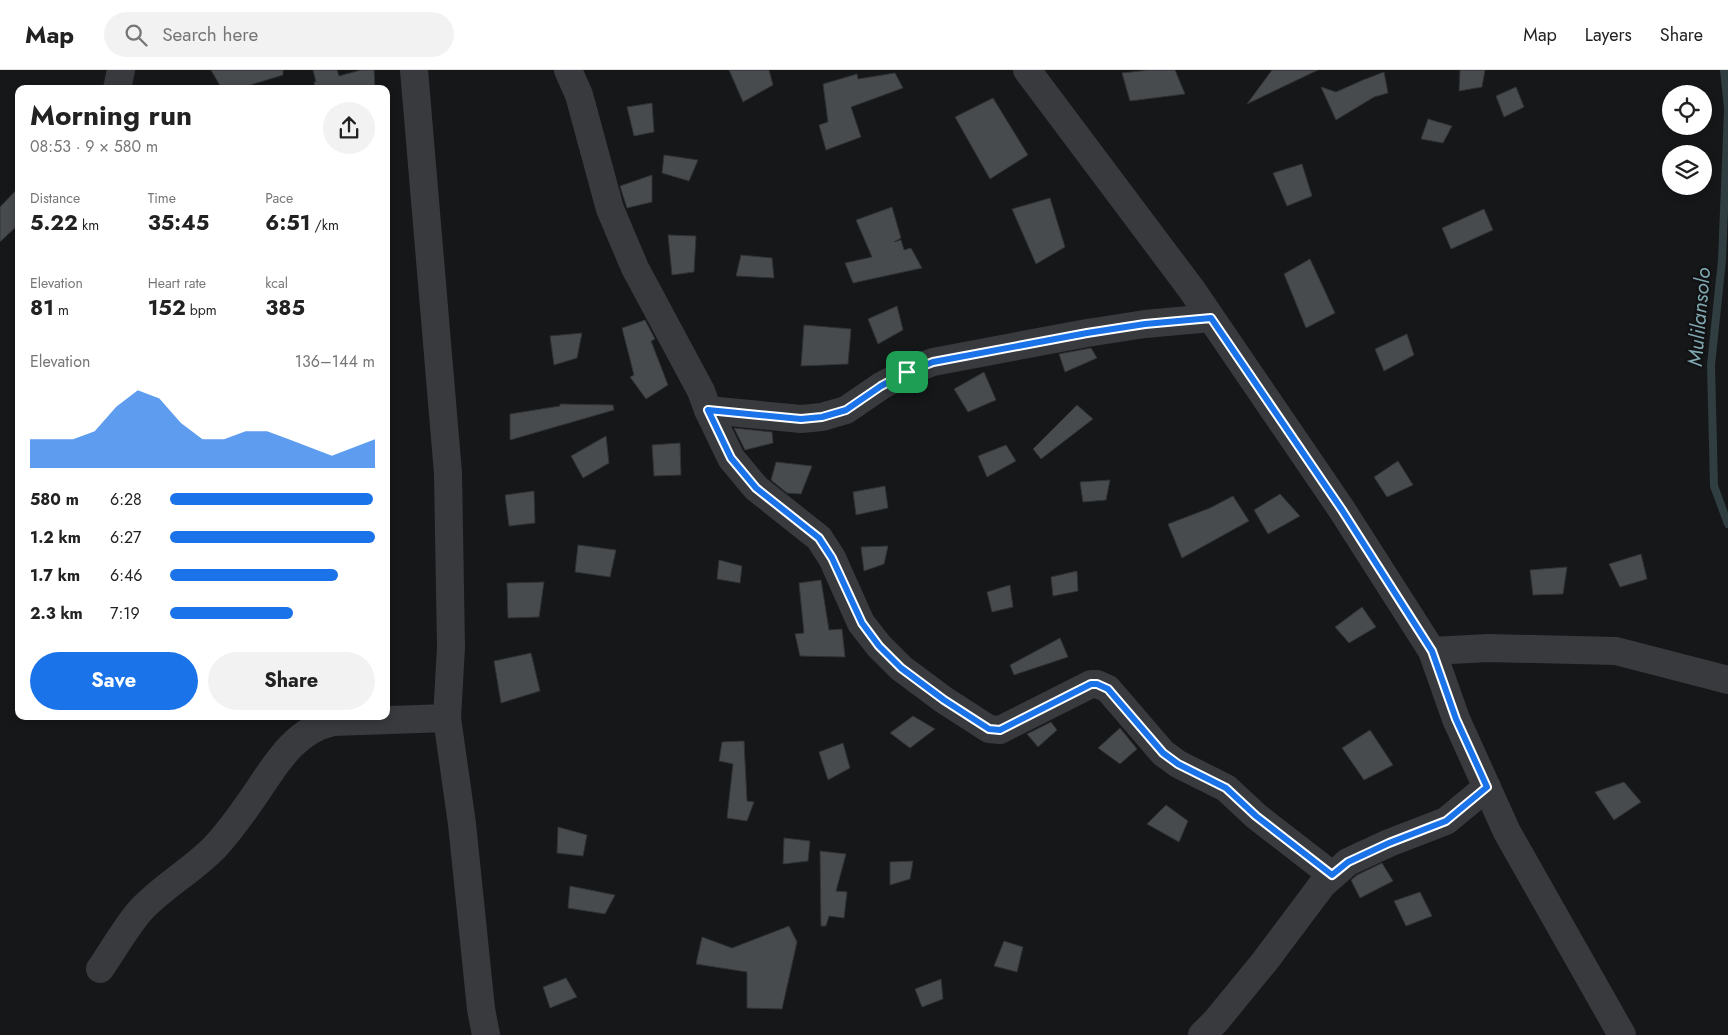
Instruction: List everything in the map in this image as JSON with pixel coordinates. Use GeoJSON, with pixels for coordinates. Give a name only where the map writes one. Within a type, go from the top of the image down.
{"type":"FeatureCollection","features":[{"type":"Feature","properties":{"kind":"street"},"geometry":{"type":"LineString","coordinates":[[118,85],[120,70]]}},
{"type":"Feature","properties":{"kind":"street"},"geometry":{"type":"LineString","coordinates":[[414,70],[448,473],[451,647],[447,718],[462,824],[481,1009],[486,1035]]}},
{"type":"Feature","properties":{"kind":"street"},"geometry":{"type":"LineString","coordinates":[[568,70],[579,94],[610,209],[635,268],[659,316],[701,391],[731,458],[756,488],[819,538],[832,558],[862,623],[879,646],[901,668],[944,700],[989,729],[1000,730],[1091,684],[1103,685],[1163,753],[1178,764],[1226,788],[1256,816],[1332,875]]}},
{"type":"Feature","properties":{"kind":"street"},"geometry":{"type":"LineString","coordinates":[[1027,70],[1192,290],[1342,510],[1432,651],[1456,719],[1507,832],[1622,1035]]}},
{"type":"Feature","properties":{"kind":"street"},"geometry":{"type":"LineString","coordinates":[[708,410],[801,419],[822,417],[846,410],[881,386],[907,372],[933,362],[1087,333],[1145,324],[1211,318]]}},
{"type":"Feature","properties":{"kind":"street"},"geometry":{"type":"LineString","coordinates":[[1432,651],[1488,648],[1616,651],[1728,680]]}},
{"type":"Feature","properties":{"kind":"street"},"geometry":{"type":"LineString","coordinates":[[100,969],[139,912],[172,882],[213,850],[232,828],[279,760],[314,720],[333,722],[447,718]]}},
{"type":"Feature","properties":{"kind":"street"},"geometry":{"type":"LineString","coordinates":[[1202,1035],[1237,997],[1332,875],[1348,862],[1389,843],[1446,821],[1487,787]]}},
{"type":"Feature","properties":{"kind":"building"},"geometry":{"type":"Polygon","coordinates":[[[211,70],[283,70],[283,75],[250,85],[220,85],[211,70]]]}},
{"type":"Feature","properties":{"kind":"building"},"geometry":{"type":"Polygon","coordinates":[[[313,70],[337,70],[339,76],[361,70],[374,70],[375,85],[314,85],[314,82],[316,82],[313,70]]]}},
{"type":"Feature","properties":{"kind":"building"},"geometry":{"type":"Polygon","coordinates":[[[729,70],[769,70],[773,85],[743,102],[729,70]]]}},
{"type":"Feature","properties":{"kind":"building"},"geometry":{"type":"Polygon","coordinates":[[[1175,70],[1185,94],[1130,101],[1122,73],[1175,70]]]}},
{"type":"Feature","properties":{"kind":"building"},"geometry":{"type":"Polygon","coordinates":[[[1272,70],[1318,70],[1247,104],[1272,70]]]}},
{"type":"Feature","properties":{"kind":"building"},"geometry":{"type":"Polygon","coordinates":[[[1460,70],[1485,70],[1482,87],[1459,91],[1460,70]]]}},
{"type":"Feature","properties":{"kind":"building"},"geometry":{"type":"Polygon","coordinates":[[[1384,72],[1388,93],[1374,97],[1336,120],[1321,87],[1336,92],[1384,72]]]}},
{"type":"Feature","properties":{"kind":"building"},"geometry":{"type":"Polygon","coordinates":[[[895,73],[903,88],[851,107],[861,137],[826,150],[819,125],[828,122],[823,84],[857,74],[858,79],[895,73]]]}},
{"type":"Feature","properties":{"kind":"building"},"geometry":{"type":"Polygon","coordinates":[[[1516,87],[1524,107],[1504,117],[1496,96],[1516,87]]]}},
{"type":"Feature","properties":{"kind":"building"},"geometry":{"type":"Polygon","coordinates":[[[993,98],[1028,155],[990,179],[955,117],[993,98]]]}},
{"type":"Feature","properties":{"kind":"building"},"geometry":{"type":"Polygon","coordinates":[[[652,103],[654,132],[634,136],[627,107],[652,103]]]}},
{"type":"Feature","properties":{"kind":"building"},"geometry":{"type":"Polygon","coordinates":[[[1428,119],[1452,126],[1443,143],[1421,139],[1428,119]]]}},
{"type":"Feature","properties":{"kind":"building"},"geometry":{"type":"Polygon","coordinates":[[[664,155],[698,160],[689,181],[662,173],[664,155]]]}},
{"type":"Feature","properties":{"kind":"building"},"geometry":{"type":"Polygon","coordinates":[[[1302,164],[1312,196],[1287,206],[1273,173],[1302,164]]]}},
{"type":"Feature","properties":{"kind":"building"},"geometry":{"type":"Polygon","coordinates":[[[652,175],[652,202],[627,208],[620,186],[652,175]]]}},
{"type":"Feature","properties":{"kind":"building"},"geometry":{"type":"Polygon","coordinates":[[[15,191],[15,228],[0,242],[0,207],[15,191]]]}},
{"type":"Feature","properties":{"kind":"building"},"geometry":{"type":"Polygon","coordinates":[[[1050,198],[1065,247],[1036,264],[1012,209],[1050,198]]]}},
{"type":"Feature","properties":{"kind":"building"},"geometry":{"type":"Polygon","coordinates":[[[892,207],[901,238],[894,242],[901,240],[904,250],[911,248],[922,268],[853,283],[845,263],[872,257],[856,220],[892,207]]]}},
{"type":"Feature","properties":{"kind":"building"},"geometry":{"type":"Polygon","coordinates":[[[1484,209],[1493,230],[1451,249],[1442,228],[1484,209]]]}},
{"type":"Feature","properties":{"kind":"building"},"geometry":{"type":"Polygon","coordinates":[[[668,235],[696,236],[694,272],[672,275],[668,235]]]}},
{"type":"Feature","properties":{"kind":"building"},"geometry":{"type":"Polygon","coordinates":[[[741,255],[772,258],[774,278],[736,276],[741,255]]]}},
{"type":"Feature","properties":{"kind":"building"},"geometry":{"type":"Polygon","coordinates":[[[1310,259],[1335,313],[1306,328],[1284,274],[1310,259]]]}},
{"type":"Feature","properties":{"kind":"building"},"geometry":{"type":"Polygon","coordinates":[[[897,306],[903,330],[878,344],[868,319],[897,306]]]}},
{"type":"Feature","properties":{"kind":"building"},"geometry":{"type":"Polygon","coordinates":[[[645,320],[655,339],[651,341],[668,385],[646,399],[630,377],[634,375],[622,328],[645,320]]]}},
{"type":"Feature","properties":{"kind":"building"},"geometry":{"type":"Polygon","coordinates":[[[804,325],[851,329],[848,364],[801,366],[804,325]]]}},
{"type":"Feature","properties":{"kind":"building"},"geometry":{"type":"Polygon","coordinates":[[[582,333],[577,358],[554,365],[550,336],[582,333]]]}},
{"type":"Feature","properties":{"kind":"building"},"geometry":{"type":"Polygon","coordinates":[[[1407,334],[1414,355],[1384,371],[1375,349],[1407,334]]]}},
{"type":"Feature","properties":{"kind":"building"},"geometry":{"type":"Polygon","coordinates":[[[1091,348],[1097,358],[1065,372],[1059,354],[1091,348]]]}},
{"type":"Feature","properties":{"kind":"building"},"geometry":{"type":"Polygon","coordinates":[[[984,372],[996,400],[968,412],[954,389],[984,372]]]}},
{"type":"Feature","properties":{"kind":"building"},"geometry":{"type":"Polygon","coordinates":[[[560,404],[613,405],[614,410],[510,440],[510,414],[560,406],[560,404]]]}},
{"type":"Feature","properties":{"kind":"building"},"geometry":{"type":"Polygon","coordinates":[[[1077,405],[1093,419],[1041,459],[1033,449],[1077,405]]]}},
{"type":"Feature","properties":{"kind":"building"},"geometry":{"type":"Polygon","coordinates":[[[734,428],[772,432],[773,443],[745,450],[734,428]]]}},
{"type":"Feature","properties":{"kind":"building"},"geometry":{"type":"Polygon","coordinates":[[[606,436],[609,463],[583,478],[571,456],[606,436]]]}},
{"type":"Feature","properties":{"kind":"building"},"geometry":{"type":"Polygon","coordinates":[[[680,443],[681,475],[654,476],[652,445],[680,443]]]}},
{"type":"Feature","properties":{"kind":"building"},"geometry":{"type":"Polygon","coordinates":[[[1006,445],[1016,461],[987,477],[978,456],[1006,445]]]}},
{"type":"Feature","properties":{"kind":"building"},"geometry":{"type":"Polygon","coordinates":[[[1398,461],[1413,485],[1387,497],[1374,477],[1398,461]]]}},
{"type":"Feature","properties":{"kind":"building"},"geometry":{"type":"Polygon","coordinates":[[[776,462],[812,466],[801,494],[787,493],[771,480],[776,462]]]}},
{"type":"Feature","properties":{"kind":"building"},"geometry":{"type":"Polygon","coordinates":[[[1110,480],[1106,500],[1083,502],[1080,482],[1110,480]]]}},
{"type":"Feature","properties":{"kind":"building"},"geometry":{"type":"Polygon","coordinates":[[[885,486],[888,508],[856,515],[853,492],[885,486]]]}},
{"type":"Feature","properties":{"kind":"building"},"geometry":{"type":"Polygon","coordinates":[[[534,491],[535,523],[509,526],[505,495],[534,491]]]}},
{"type":"Feature","properties":{"kind":"building"},"geometry":{"type":"Polygon","coordinates":[[[1280,494],[1300,516],[1268,534],[1254,510],[1280,494]]]}},
{"type":"Feature","properties":{"kind":"building"},"geometry":{"type":"Polygon","coordinates":[[[1233,496],[1249,521],[1182,558],[1168,524],[1210,508],[1233,496]]]}},
{"type":"Feature","properties":{"kind":"building"},"geometry":{"type":"Polygon","coordinates":[[[578,545],[616,550],[610,577],[575,572],[578,545]]]}},
{"type":"Feature","properties":{"kind":"building"},"geometry":{"type":"Polygon","coordinates":[[[888,546],[884,564],[864,571],[861,547],[888,546]]]}},
{"type":"Feature","properties":{"kind":"building"},"geometry":{"type":"Polygon","coordinates":[[[1641,554],[1647,579],[1620,587],[1609,564],[1641,554]]]}},
{"type":"Feature","properties":{"kind":"building"},"geometry":{"type":"Polygon","coordinates":[[[719,560],[742,566],[740,583],[717,579],[719,560]]]}},
{"type":"Feature","properties":{"kind":"building"},"geometry":{"type":"Polygon","coordinates":[[[1567,567],[1563,594],[1533,595],[1530,570],[1567,567]]]}},
{"type":"Feature","properties":{"kind":"building"},"geometry":{"type":"Polygon","coordinates":[[[1077,571],[1078,591],[1053,596],[1051,577],[1077,571]]]}},
{"type":"Feature","properties":{"kind":"building"},"geometry":{"type":"Polygon","coordinates":[[[821,580],[829,630],[842,629],[845,657],[800,656],[795,634],[804,633],[799,583],[821,580]]]}},
{"type":"Feature","properties":{"kind":"building"},"geometry":{"type":"Polygon","coordinates":[[[544,582],[539,617],[508,618],[507,583],[544,582]]]}},
{"type":"Feature","properties":{"kind":"building"},"geometry":{"type":"Polygon","coordinates":[[[1010,585],[1013,607],[992,612],[987,592],[1010,585]]]}},
{"type":"Feature","properties":{"kind":"building"},"geometry":{"type":"Polygon","coordinates":[[[1362,607],[1376,627],[1349,643],[1335,627],[1362,607]]]}},
{"type":"Feature","properties":{"kind":"building"},"geometry":{"type":"Polygon","coordinates":[[[1060,638],[1068,657],[1014,675],[1010,665],[1060,638]]]}},
{"type":"Feature","properties":{"kind":"building"},"geometry":{"type":"Polygon","coordinates":[[[531,653],[540,691],[501,703],[494,661],[531,653]]]}},
{"type":"Feature","properties":{"kind":"building"},"geometry":{"type":"Polygon","coordinates":[[[913,716],[935,729],[910,748],[890,733],[913,716]]]}},
{"type":"Feature","properties":{"kind":"building"},"geometry":{"type":"Polygon","coordinates":[[[1051,722],[1057,730],[1038,747],[1027,734],[1051,722]]]}},
{"type":"Feature","properties":{"kind":"building"},"geometry":{"type":"Polygon","coordinates":[[[1120,728],[1137,749],[1120,764],[1098,748],[1120,728]]]}},
{"type":"Feature","properties":{"kind":"building"},"geometry":{"type":"Polygon","coordinates":[[[1370,730],[1393,765],[1364,780],[1342,748],[1370,730]]]}},
{"type":"Feature","properties":{"kind":"building"},"geometry":{"type":"Polygon","coordinates":[[[744,741],[747,801],[754,802],[747,821],[727,818],[733,764],[719,761],[722,742],[744,741]]]}},
{"type":"Feature","properties":{"kind":"building"},"geometry":{"type":"Polygon","coordinates":[[[843,743],[850,768],[828,780],[819,752],[843,743]]]}},
{"type":"Feature","properties":{"kind":"building"},"geometry":{"type":"Polygon","coordinates":[[[1624,782],[1641,802],[1614,820],[1595,792],[1624,782]]]}},
{"type":"Feature","properties":{"kind":"building"},"geometry":{"type":"Polygon","coordinates":[[[1166,805],[1188,821],[1179,842],[1147,824],[1166,805]]]}},
{"type":"Feature","properties":{"kind":"building"},"geometry":{"type":"Polygon","coordinates":[[[558,827],[587,835],[583,856],[557,853],[558,827]]]}},
{"type":"Feature","properties":{"kind":"building"},"geometry":{"type":"Polygon","coordinates":[[[784,838],[810,841],[808,861],[783,864],[784,838]]]}},
{"type":"Feature","properties":{"kind":"building"},"geometry":{"type":"Polygon","coordinates":[[[820,851],[846,854],[836,891],[847,892],[844,918],[829,916],[826,926],[821,926],[820,851]]]}},
{"type":"Feature","properties":{"kind":"building"},"geometry":{"type":"Polygon","coordinates":[[[913,861],[910,879],[890,885],[890,862],[913,861]]]}},
{"type":"Feature","properties":{"kind":"building"},"geometry":{"type":"Polygon","coordinates":[[[1382,863],[1393,881],[1360,898],[1351,880],[1382,863]]]}},
{"type":"Feature","properties":{"kind":"building"},"geometry":{"type":"Polygon","coordinates":[[[570,886],[615,895],[605,914],[568,908],[570,886]]]}},
{"type":"Feature","properties":{"kind":"building"},"geometry":{"type":"Polygon","coordinates":[[[1420,892],[1432,916],[1406,926],[1394,901],[1420,892]]]}},
{"type":"Feature","properties":{"kind":"building"},"geometry":{"type":"Polygon","coordinates":[[[789,926],[797,942],[782,1009],[747,1008],[747,972],[696,964],[702,937],[732,948],[789,926]]]}},
{"type":"Feature","properties":{"kind":"building"},"geometry":{"type":"Polygon","coordinates":[[[1004,941],[1023,947],[1017,972],[994,966],[1004,941]]]}},
{"type":"Feature","properties":{"kind":"building"},"geometry":{"type":"Polygon","coordinates":[[[566,978],[577,997],[550,1008],[543,987],[566,978]]]}},
{"type":"Feature","properties":{"kind":"building"},"geometry":{"type":"Polygon","coordinates":[[[941,979],[943,999],[922,1007],[915,989],[941,979]]]}},
{"type":"Feature","properties":{"kind":"waterway","name":"Mulilansolo"},"geometry":{"type":"LineString","coordinates":[[1724,70],[1728,108]]}},
{"type":"Feature","properties":{"kind":"waterway","name":"Mulilansolo"},"geometry":{"type":"LineString","coordinates":[[1728,111],[1722,260],[1711,365],[1714,486],[1728,524]]}},
{"type":"Feature","properties":{"kind":"route"},"geometry":{"type":"LineString","coordinates":[[1211,318],[1342,510],[1432,651],[1456,719],[1487,787],[1446,821],[1389,843],[1348,862],[1332,875],[1256,816],[1226,788],[1178,764],[1163,753],[1130,713],[1103,685],[1091,684],[1000,730],[989,729],[944,700],[901,668],[879,646],[862,623],[832,558],[819,538],[756,488],[731,458],[708,410],[801,419],[822,417],[846,410],[881,386],[907,372],[933,362],[1040,341],[1145,324],[1211,318]]}}]}
